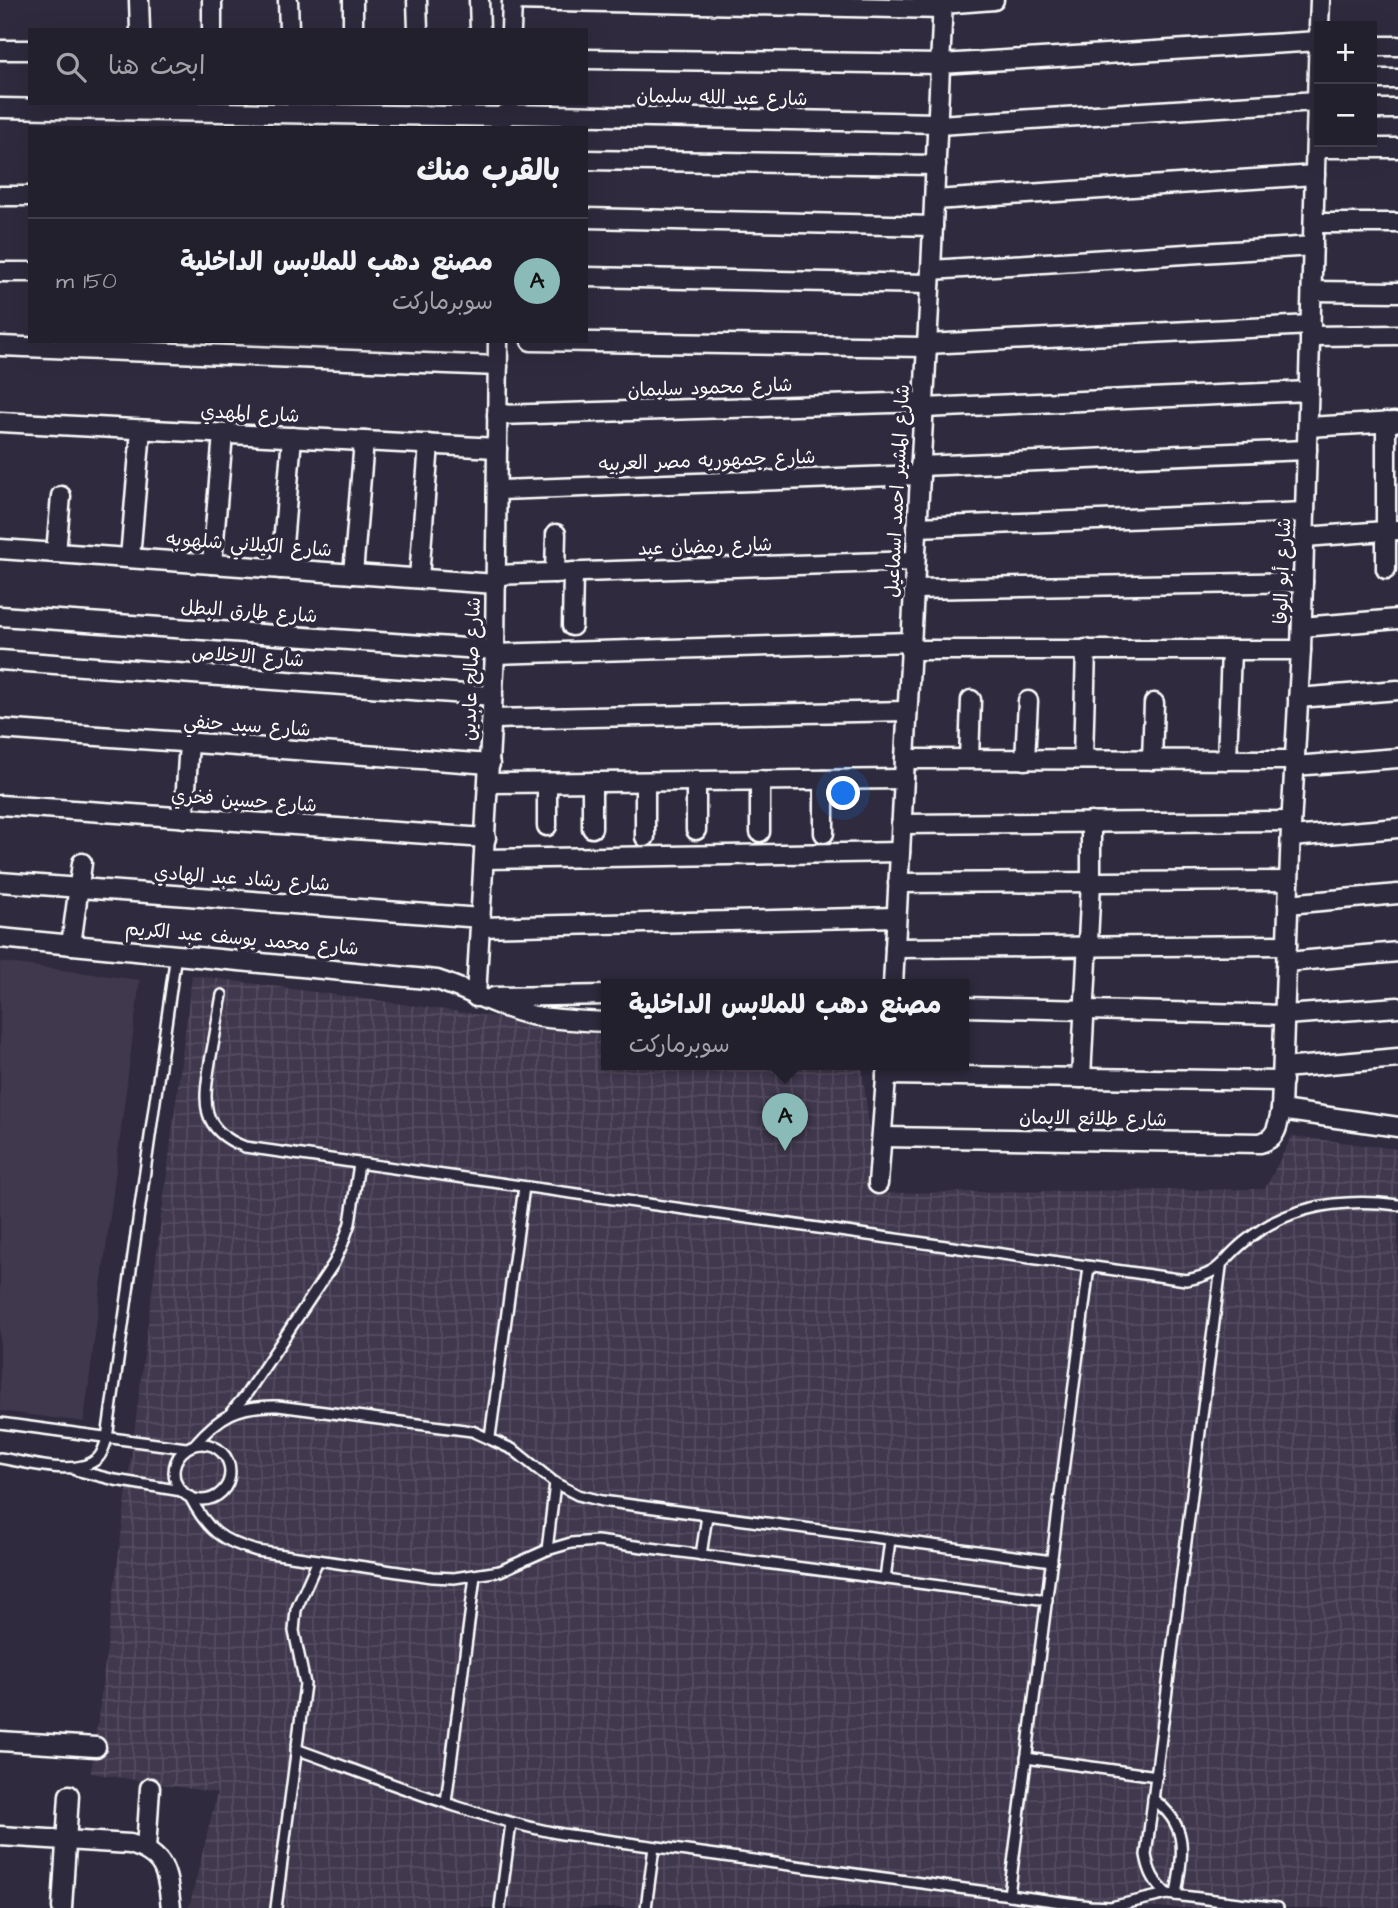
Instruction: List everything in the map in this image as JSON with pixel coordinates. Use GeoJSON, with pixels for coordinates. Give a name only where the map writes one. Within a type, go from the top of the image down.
{"type":"FeatureCollection","features":[{"type":"Feature","properties":{"kind":"street"},"geometry":{"type":"LineString","coordinates":[[139,0],[140,28]]}},
{"type":"Feature","properties":{"kind":"street"},"geometry":{"type":"LineString","coordinates":[[212,0],[212,28]]}},
{"type":"Feature","properties":{"kind":"street"},"geometry":{"type":"LineString","coordinates":[[288,0],[289,28]]}},
{"type":"Feature","properties":{"kind":"street"},"geometry":{"type":"LineString","coordinates":[[352,0],[353,28]]}},
{"type":"Feature","properties":{"kind":"street"},"geometry":{"type":"LineString","coordinates":[[417,0],[418,28]]}},
{"type":"Feature","properties":{"kind":"street"},"geometry":{"type":"LineString","coordinates":[[479,0],[480,28]]}},
{"type":"Feature","properties":{"kind":"street"},"geometry":{"type":"LineString","coordinates":[[511,28],[512,0],[942,4],[994,0]]}},
{"type":"Feature","properties":{"kind":"street"},"geometry":{"type":"LineString","coordinates":[[1320,0],[1320,21]]}},
{"type":"Feature","properties":{"kind":"street","name":"شارع المشير احمد اسماعيل"},"geometry":{"type":"LineString","coordinates":[[893,979],[931,277],[942,4]]}},
{"type":"Feature","properties":{"kind":"street"},"geometry":{"type":"LineString","coordinates":[[588,59],[941,64],[1314,41]]}},
{"type":"Feature","properties":{"kind":"street"},"geometry":{"type":"LineString","coordinates":[[1377,46],[1398,46]]}},
{"type":"Feature","properties":{"kind":"street"},"geometry":{"type":"LineString","coordinates":[[0,50],[28,50]]}},
{"type":"Feature","properties":{"kind":"street"},"geometry":{"type":"LineString","coordinates":[[1377,79],[1398,79]]}},
{"type":"Feature","properties":{"kind":"street","name":"شارع عبد الله سليمان"},"geometry":{"type":"LineString","coordinates":[[0,108],[938,124],[1314,106]]}},
{"type":"Feature","properties":{"kind":"street"},"geometry":{"type":"LineString","coordinates":[[1377,108],[1398,109]]}},
{"type":"Feature","properties":{"kind":"street"},"geometry":{"type":"LineString","coordinates":[[1316,148],[1398,148]]}},
{"type":"Feature","properties":{"kind":"street","name":"شارع أبو الوفا"},"geometry":{"type":"LineString","coordinates":[[1282,1110],[1291,829],[1302,627],[1316,148]]}},
{"type":"Feature","properties":{"kind":"street"},"geometry":{"type":"LineString","coordinates":[[588,160],[936,165]]}},
{"type":"Feature","properties":{"kind":"street"},"geometry":{"type":"LineString","coordinates":[[934,200],[1315,175]]}},
{"type":"Feature","properties":{"kind":"street"},"geometry":{"type":"LineString","coordinates":[[0,196],[28,197]]}},
{"type":"Feature","properties":{"kind":"street"},"geometry":{"type":"LineString","coordinates":[[588,218],[933,226]]}},
{"type":"Feature","properties":{"kind":"street"},"geometry":{"type":"LineString","coordinates":[[1314,223],[1398,223]]}},
{"type":"Feature","properties":{"kind":"street"},"geometry":{"type":"LineString","coordinates":[[588,277],[931,277],[1313,246]]}},
{"type":"Feature","properties":{"kind":"street"},"geometry":{"type":"LineString","coordinates":[[0,272],[28,272]]}},
{"type":"Feature","properties":{"kind":"street"},"geometry":{"type":"LineString","coordinates":[[1312,291],[1398,292]]}},
{"type":"Feature","properties":{"kind":"street"},"geometry":{"type":"LineString","coordinates":[[588,342],[927,345],[1311,330],[1398,335]]}},
{"type":"Feature","properties":{"kind":"street","name":"شارع صالح عابدين"},"geometry":{"type":"LineString","coordinates":[[476,997],[491,764],[495,652],[498,343]]}},
{"type":"Feature","properties":{"kind":"street"},"geometry":{"type":"LineString","coordinates":[[0,346],[498,366]]}},
{"type":"Feature","properties":{"kind":"street","name":"شارع محمود سليمان"},"geometry":{"type":"LineString","coordinates":[[497,415],[924,405],[1309,391]]}},
{"type":"Feature","properties":{"kind":"street","name":"شارع المهدي"},"geometry":{"type":"LineString","coordinates":[[0,422],[497,448]]}},
{"type":"Feature","properties":{"kind":"street"},"geometry":{"type":"LineString","coordinates":[[1308,427],[1392,422],[1392,530],[1386,569]]}},
{"type":"Feature","properties":{"kind":"street"},"geometry":{"type":"LineString","coordinates":[[130,558],[141,430]]}},
{"type":"Feature","properties":{"kind":"street"},"geometry":{"type":"LineString","coordinates":[[212,564],[223,434]]}},
{"type":"Feature","properties":{"kind":"street"},"geometry":{"type":"LineString","coordinates":[[281,569],[292,437]]}},
{"type":"Feature","properties":{"kind":"street"},"geometry":{"type":"LineString","coordinates":[[353,574],[364,441]]}},
{"type":"Feature","properties":{"kind":"street"},"geometry":{"type":"LineString","coordinates":[[419,578],[429,444]]}},
{"type":"Feature","properties":{"kind":"street","name":"شارع جمهوريه مصر العربيه"},"geometry":{"type":"LineString","coordinates":[[497,490],[1307,450]]}},
{"type":"Feature","properties":{"kind":"street"},"geometry":{"type":"LineString","coordinates":[[56,553],[61,496]]}},
{"type":"Feature","properties":{"kind":"street"},"geometry":{"type":"LineString","coordinates":[[917,527],[1305,512]]}},
{"type":"Feature","properties":{"kind":"street"},"geometry":{"type":"LineString","coordinates":[[1305,537],[1392,530]]}},
{"type":"Feature","properties":{"kind":"street"},"geometry":{"type":"LineString","coordinates":[[556,534],[572,626]]}},
{"type":"Feature","properties":{"kind":"street","name":"شارع الكيلاني شلهوبه"},"geometry":{"type":"LineString","coordinates":[[0,549],[419,578],[496,579]]}},
{"type":"Feature","properties":{"kind":"street","name":"شارع رمضان عيد"},"geometry":{"type":"LineString","coordinates":[[496,579],[564,572],[915,561]]}},
{"type":"Feature","properties":{"kind":"street"},"geometry":{"type":"LineString","coordinates":[[914,589],[1303,582]]}},
{"type":"Feature","properties":{"kind":"street","name":"شارع طارق البطل"},"geometry":{"type":"LineString","coordinates":[[0,616],[495,652],[911,646],[1301,650]]}},
{"type":"Feature","properties":{"kind":"street"},"geometry":{"type":"LineString","coordinates":[[1302,627],[1398,619]]}},
{"type":"Feature","properties":{"kind":"street"},"geometry":{"type":"LineString","coordinates":[[1083,758],[1086,649]]}},
{"type":"Feature","properties":{"kind":"street"},"geometry":{"type":"LineString","coordinates":[[1227,760],[1231,650]]}},
{"type":"Feature","properties":{"kind":"street","name":"شارع الاخلاص"},"geometry":{"type":"LineString","coordinates":[[0,660],[493,696]]}},
{"type":"Feature","properties":{"kind":"street"},"geometry":{"type":"LineString","coordinates":[[1298,698],[1398,690]]}},
{"type":"Feature","properties":{"kind":"street"},"geometry":{"type":"LineString","coordinates":[[969,759],[971,699]]}},
{"type":"Feature","properties":{"kind":"street"},"geometry":{"type":"LineString","coordinates":[[1025,760],[1028,701]]}},
{"type":"Feature","properties":{"kind":"street"},"geometry":{"type":"LineString","coordinates":[[1152,760],[1154,703]]}},
{"type":"Feature","properties":{"kind":"street"},"geometry":{"type":"LineString","coordinates":[[492,719],[907,711]]}},
{"type":"Feature","properties":{"kind":"street","name":"شارع سيد حنفي"},"geometry":{"type":"LineString","coordinates":[[0,729],[491,764]]}},
{"type":"Feature","properties":{"kind":"street"},"geometry":{"type":"LineString","coordinates":[[184,818],[189,743]]}},
{"type":"Feature","properties":{"kind":"street"},"geometry":{"type":"LineString","coordinates":[[905,759],[1083,758],[1295,763],[1398,758]]}},
{"type":"Feature","properties":{"kind":"street"},"geometry":{"type":"LineString","coordinates":[[489,783],[904,779]]}},
{"type":"Feature","properties":{"kind":"street"},"geometry":{"type":"LineString","coordinates":[[760,780],[760,832]]}},
{"type":"Feature","properties":{"kind":"street"},"geometry":{"type":"LineString","coordinates":[[824,780],[824,833]]}},
{"type":"Feature","properties":{"kind":"street"},"geometry":{"type":"LineString","coordinates":[[696,781],[696,830]]}},
{"type":"Feature","properties":{"kind":"street"},"geometry":{"type":"LineString","coordinates":[[592,782],[592,828]]}},
{"type":"Feature","properties":{"kind":"street"},"geometry":{"type":"LineString","coordinates":[[645,782],[645,837]]}},
{"type":"Feature","properties":{"kind":"street"},"geometry":{"type":"LineString","coordinates":[[547,783],[547,826]]}},
{"type":"Feature","properties":{"kind":"street","name":"شارع حسين فخري"},"geometry":{"type":"LineString","coordinates":[[0,805],[486,838]]}},
{"type":"Feature","properties":{"kind":"street"},"geometry":{"type":"LineString","coordinates":[[1081,1078],[1091,882],[1091,822]]}},
{"type":"Feature","properties":{"kind":"street"},"geometry":{"type":"LineString","coordinates":[[901,824],[1091,822],[1291,829],[1398,828]]}},
{"type":"Feature","properties":{"kind":"street"},"geometry":{"type":"LineString","coordinates":[[484,859],[900,852]]}},
{"type":"Feature","properties":{"kind":"street"},"geometry":{"type":"LineString","coordinates":[[71,944],[82,863]]}},
{"type":"Feature","properties":{"kind":"street"},"geometry":{"type":"LineString","coordinates":[[898,883],[1289,881]]}},
{"type":"Feature","properties":{"kind":"street","name":"شارع رشاد عبد الهادي"},"geometry":{"type":"LineString","coordinates":[[0,882],[481,922],[896,917]]}},
{"type":"Feature","properties":{"kind":"street"},"geometry":{"type":"LineString","coordinates":[[1288,904],[1398,894]]}},
{"type":"Feature","properties":{"kind":"street","name":"شارع محمد يوسف عبد الكريم"},"geometry":{"type":"LineString","coordinates":[[0,938],[426,978],[539,1016],[601,1022]]}},
{"type":"Feature","properties":{"kind":"street"},"geometry":{"type":"LineString","coordinates":[[895,948],[1088,946],[1287,953],[1398,952]]}},
{"type":"Feature","properties":{"kind":"street"},"geometry":{"type":"LineString","coordinates":[[476,997],[601,995]]}},
{"type":"Feature","properties":{"kind":"street"},"geometry":{"type":"LineString","coordinates":[[969,1007],[1285,1015],[1398,1007]]}},
{"type":"Feature","properties":{"kind":"street"},"geometry":{"type":"LineString","coordinates":[[878,1184],[887,1070],[1081,1078],[1283,1075],[1398,1058]]}},
{"type":"Feature","properties":{"kind":"street"},"geometry":{"type":"LineString","coordinates":[[1282,1110],[1398,1127]]}},
{"type":"Feature","properties":{"kind":"street","name":"شارع طلائع الايمان"},"geometry":{"type":"LineString","coordinates":[[882,1137],[1260,1143],[1274,1136],[1282,1110]]}},
{"type":"Feature","properties":{"kind":"street"},"geometry":{"type":"LineString","coordinates":[[0,1741],[96,1747]]}},
{"type":"Feature","properties":{"kind":"street"},"geometry":{"type":"LineString","coordinates":[[146,1849],[150,1788]]}},
{"type":"Feature","properties":{"kind":"street"},"geometry":{"type":"LineString","coordinates":[[62,1908],[69,1795]]}},
{"type":"Feature","properties":{"kind":"street"},"geometry":{"type":"LineString","coordinates":[[0,1836],[130,1844],[146,1849],[159,1860],[167,1875],[171,1908]]}},
{"type":"Feature","properties":{"kind":"lane"},"geometry":{"type":"LineString","coordinates":[[70,1468],[87,1466],[101,1456],[107,1438],[176,954]]}},
{"type":"Feature","properties":{"kind":"lane"},"geometry":{"type":"LineString","coordinates":[[222,995],[205,1094],[206,1112],[215,1129],[228,1140],[245,1147],[1186,1280],[1205,1277],[1221,1267],[1243,1243],[1270,1224],[1301,1210],[1345,1202],[1367,1201],[1398,1205]]}},
{"type":"Feature","properties":{"kind":"lane"},"geometry":{"type":"LineString","coordinates":[[231,1413],[334,1262],[350,1223],[359,1164]]}},
{"type":"Feature","properties":{"kind":"lane"},"geometry":{"type":"LineString","coordinates":[[490,1437],[524,1187]]}},
{"type":"Feature","properties":{"kind":"lane"},"geometry":{"type":"LineString","coordinates":[[1009,1895],[1089,1266]]}},
{"type":"Feature","properties":{"kind":"lane"},"geometry":{"type":"LineString","coordinates":[[1172,1895],[1152,1877],[1146,1855],[1221,1267]]}},
{"type":"Feature","properties":{"kind":"lane"},"geometry":{"type":"LineString","coordinates":[[1047,1600],[597,1541],[571,1543],[547,1550],[500,1571],[475,1576],[432,1577],[257,1551],[235,1545],[216,1534],[200,1517],[176,1481],[174,1469],[178,1457],[186,1448],[195,1444],[211,1426],[231,1413],[254,1405],[278,1406],[453,1427],[490,1437],[514,1450],[555,1483],[578,1495],[602,1502],[1052,1561]]}},
{"type":"Feature","properties":{"kind":"lane"},"geometry":{"type":"LineString","coordinates":[[0,1423],[186,1448]]}},
{"type":"Feature","properties":{"kind":"lane"},"geometry":{"type":"LineString","coordinates":[[0,1458],[70,1468],[186,1494],[199,1500],[209,1499],[218,1495],[230,1479],[231,1469],[222,1451],[214,1446],[195,1444]]}},
{"type":"Feature","properties":{"kind":"lane"},"geometry":{"type":"LineString","coordinates":[[547,1550],[555,1483]]}},
{"type":"Feature","properties":{"kind":"lane"},"geometry":{"type":"LineString","coordinates":[[701,1555],[707,1516]]}},
{"type":"Feature","properties":{"kind":"lane"},"geometry":{"type":"LineString","coordinates":[[885,1579],[890,1540]]}},
{"type":"Feature","properties":{"kind":"lane"},"geometry":{"type":"LineString","coordinates":[[276,1908],[305,1684],[294,1631],[296,1611],[318,1560]]}},
{"type":"Feature","properties":{"kind":"lane"},"geometry":{"type":"LineString","coordinates":[[446,1802],[475,1576]]}},
{"type":"Feature","properties":{"kind":"lane"},"geometry":{"type":"LineString","coordinates":[[296,1749],[511,1823],[562,1834],[1090,1906],[1111,1907],[1172,1895],[1205,1903],[1278,1908]]}},
{"type":"Feature","properties":{"kind":"lane"},"geometry":{"type":"LineString","coordinates":[[1026,1758],[1157,1776]]}},
{"type":"Feature","properties":{"kind":"lane"},"geometry":{"type":"LineString","coordinates":[[1153,1799],[1166,1808],[1181,1835],[1182,1851],[1172,1895]]}},
{"type":"Feature","properties":{"kind":"lane"},"geometry":{"type":"LineString","coordinates":[[500,1908],[511,1823]]}},
{"type":"Feature","properties":{"kind":"lane"},"geometry":{"type":"LineString","coordinates":[[646,1908],[654,1847]]}},
{"type":"Feature","properties":{"kind":"shaded area"},"geometry":{"type":"Polygon","coordinates":[[[0,962],[140,980],[84,1422],[0,1411],[0,962]]]}},
{"type":"Feature","properties":{"kind":"shaded area"},"geometry":{"type":"Polygon","coordinates":[[[192,975],[601,1031],[601,1070],[862,1070],[877,1193],[1265,1189],[1292,1136],[1398,1149],[1398,1908],[189,1908],[217,1793],[91,1773],[192,975]]]}},
{"type":"Feature","properties":{"kind":"place","name":"مصنع دهب للملابس الداخلية"},"geometry":{"type":"Point","coordinates":[785,1151]}}]}
